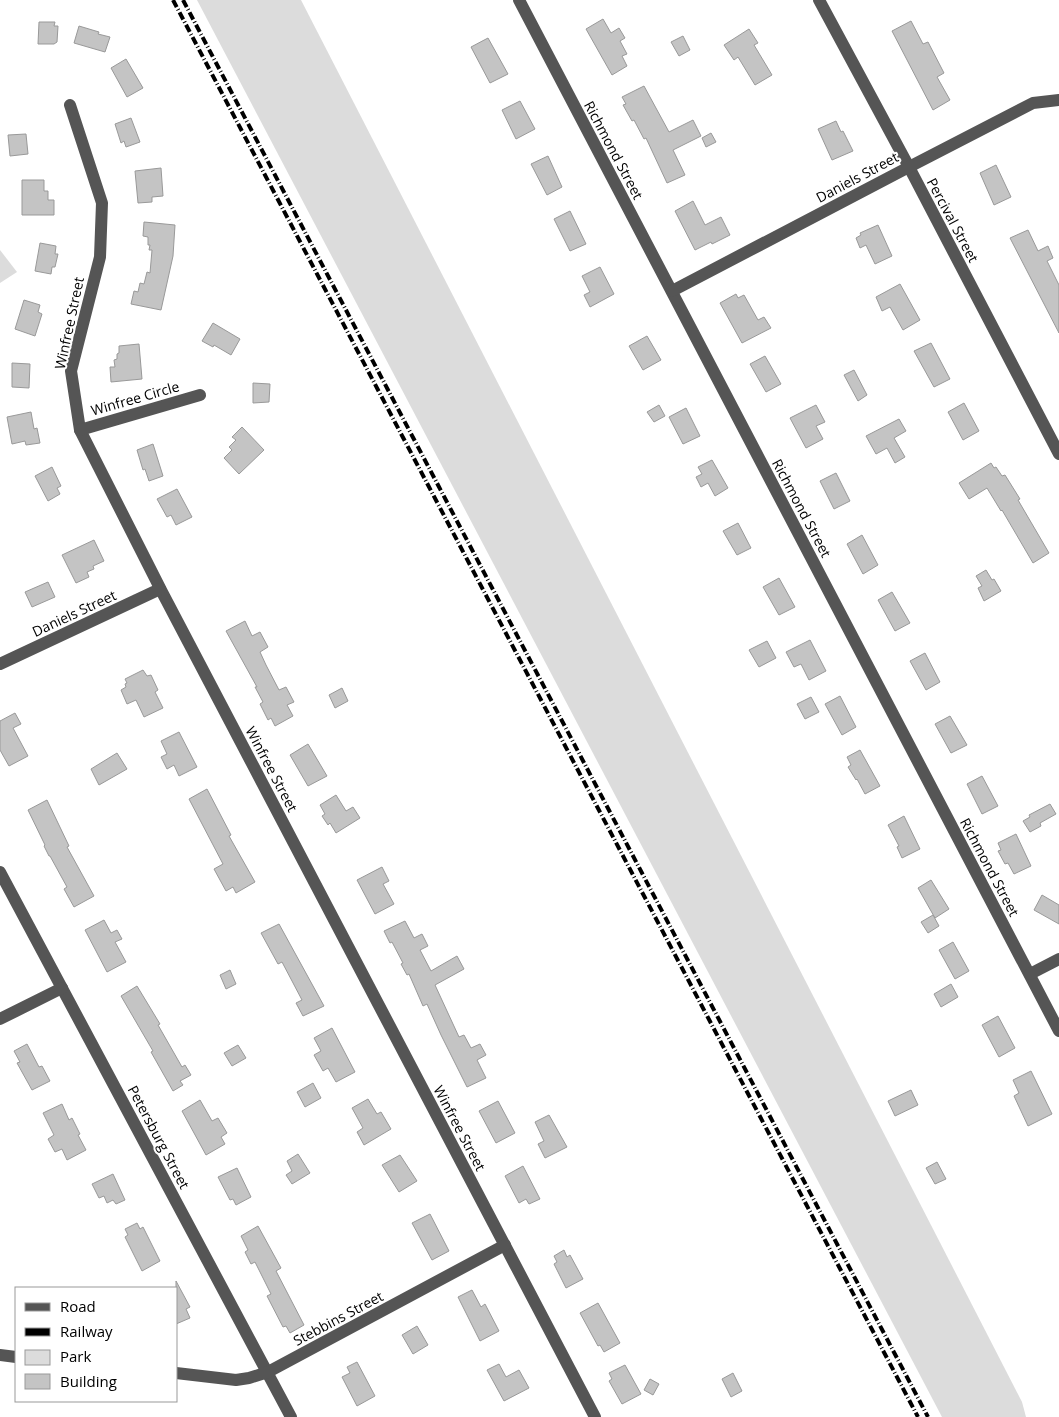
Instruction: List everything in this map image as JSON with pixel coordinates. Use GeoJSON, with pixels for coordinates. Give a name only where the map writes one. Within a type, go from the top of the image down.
{"type":"FeatureCollection","features":[{"type":"Feature","properties":{"kind":"street","name":"Richmond Street"},"geometry":{"type":"LineString","coordinates":[[519,0],[1059,1031]]}},
{"type":"Feature","properties":{"kind":"street","name":"Percival Street"},"geometry":{"type":"LineString","coordinates":[[820,0],[1059,454]]}},
{"type":"Feature","properties":{"kind":"street","name":"Daniels Street"},"geometry":{"type":"LineString","coordinates":[[672,291],[1033,104],[1059,100]]}},
{"type":"Feature","properties":{"kind":"street","name":"Winfree Street"},"geometry":{"type":"LineString","coordinates":[[70,105],[102,204],[100,257],[71,371],[80,430],[160,589],[595,1417]]}},
{"type":"Feature","properties":{"kind":"street","name":"Winfree Circle"},"geometry":{"type":"LineString","coordinates":[[80,430],[200,395]]}},
{"type":"Feature","properties":{"kind":"street","name":"Daniels Street"},"geometry":{"type":"LineString","coordinates":[[0,664],[160,589]]}},
{"type":"Feature","properties":{"kind":"street","name":"Petersburg Street"},"geometry":{"type":"LineString","coordinates":[[0,872],[291,1417]]}},
{"type":"Feature","properties":{"kind":"street"},"geometry":{"type":"LineString","coordinates":[[1030,974],[1059,959]]}},
{"type":"Feature","properties":{"kind":"street"},"geometry":{"type":"LineString","coordinates":[[0,1019],[62,988]]}},
{"type":"Feature","properties":{"kind":"street","name":"Stebbins Street"},"geometry":{"type":"LineString","coordinates":[[178,1373],[236,1380],[268,1372],[504,1245]]}},
{"type":"Feature","properties":{"kind":"street"},"geometry":{"type":"LineString","coordinates":[[0,1355],[15,1357]]}},
{"type":"Feature","properties":{"kind":"green space"},"geometry":{"type":"Polygon","coordinates":[[[197,0],[301,0],[1022,1402],[1026,1417],[942,1417],[197,0]]]}},
{"type":"Feature","properties":{"kind":"green space"},"geometry":{"type":"Polygon","coordinates":[[[0,250],[17,272],[0,283],[0,250]]]}},
{"type":"Feature","properties":{"kind":"building"},"geometry":{"type":"Polygon","coordinates":[[[603,19],[611,33],[619,28],[625,38],[620,41],[627,54],[622,56],[627,66],[612,75],[586,29],[603,19]]]}},
{"type":"Feature","properties":{"kind":"building"},"geometry":{"type":"Polygon","coordinates":[[[911,21],[923,44],[928,42],[944,73],[937,77],[950,100],[933,110],[892,31],[911,21]]]}},
{"type":"Feature","properties":{"kind":"building"},"geometry":{"type":"Polygon","coordinates":[[[39,22],[55,22],[54,26],[58,26],[57,42],[54,44],[38,44],[39,22]]]}},
{"type":"Feature","properties":{"kind":"building"},"geometry":{"type":"Polygon","coordinates":[[[79,26],[110,37],[105,52],[74,43],[79,26]]]}},
{"type":"Feature","properties":{"kind":"building"},"geometry":{"type":"Polygon","coordinates":[[[749,29],[758,43],[754,45],[772,75],[755,85],[738,57],[734,60],[724,45],[749,29]]]}},
{"type":"Feature","properties":{"kind":"building"},"geometry":{"type":"Polygon","coordinates":[[[683,36],[690,50],[679,56],[671,42],[683,36]]]}},
{"type":"Feature","properties":{"kind":"building"},"geometry":{"type":"Polygon","coordinates":[[[488,38],[508,74],[490,83],[471,47],[488,38]]]}},
{"type":"Feature","properties":{"kind":"building"},"geometry":{"type":"Polygon","coordinates":[[[126,59],[143,88],[127,97],[111,68],[126,59]]]}},
{"type":"Feature","properties":{"kind":"building"},"geometry":{"type":"Polygon","coordinates":[[[644,86],[669,132],[693,120],[701,136],[673,150],[685,175],[667,183],[646,138],[644,139],[623,105],[626,104],[622,97],[644,86]]]}},
{"type":"Feature","properties":{"kind":"building"},"geometry":{"type":"Polygon","coordinates":[[[520,101],[535,129],[516,139],[502,110],[520,101]]]}},
{"type":"Feature","properties":{"kind":"building"},"geometry":{"type":"Polygon","coordinates":[[[131,118],[140,142],[126,147],[124,141],[121,143],[115,124],[131,118]]]}},
{"type":"Feature","properties":{"kind":"building"},"geometry":{"type":"Polygon","coordinates":[[[836,121],[853,151],[832,160],[818,129],[836,121]]]}},
{"type":"Feature","properties":{"kind":"building"},"geometry":{"type":"Polygon","coordinates":[[[711,133],[716,142],[706,147],[702,138],[711,133]]]}},
{"type":"Feature","properties":{"kind":"building"},"geometry":{"type":"Polygon","coordinates":[[[26,134],[28,154],[10,156],[8,135],[26,134]]]}},
{"type":"Feature","properties":{"kind":"building"},"geometry":{"type":"Polygon","coordinates":[[[548,156],[562,187],[547,195],[531,164],[548,156]]]}},
{"type":"Feature","properties":{"kind":"building"},"geometry":{"type":"Polygon","coordinates":[[[996,165],[1011,197],[994,205],[980,173],[996,165]]]}},
{"type":"Feature","properties":{"kind":"building"},"geometry":{"type":"Polygon","coordinates":[[[161,168],[163,196],[152,197],[152,202],[138,203],[135,171],[161,168]]]}},
{"type":"Feature","properties":{"kind":"building"},"geometry":{"type":"Polygon","coordinates":[[[22,180],[44,180],[44,191],[48,191],[48,200],[54,200],[54,215],[22,215],[22,180]]]}},
{"type":"Feature","properties":{"kind":"building"},"geometry":{"type":"Polygon","coordinates":[[[693,201],[705,225],[721,217],[730,235],[695,250],[675,211],[693,201]]]}},
{"type":"Feature","properties":{"kind":"building"},"geometry":{"type":"Polygon","coordinates":[[[570,211],[586,244],[570,251],[554,219],[570,211]]]}},
{"type":"Feature","properties":{"kind":"building"},"geometry":{"type":"Polygon","coordinates":[[[144,222],[175,225],[173,256],[161,310],[131,304],[134,291],[138,292],[140,283],[144,284],[147,272],[150,273],[152,250],[149,250],[148,237],[143,236],[144,222]]]}},
{"type":"Feature","properties":{"kind":"building"},"geometry":{"type":"Polygon","coordinates":[[[878,225],[892,256],[875,264],[866,245],[860,248],[856,238],[861,235],[860,233],[878,225]]]}},
{"type":"Feature","properties":{"kind":"building"},"geometry":{"type":"Polygon","coordinates":[[[1028,230],[1038,251],[1048,246],[1053,258],[1047,261],[1059,285],[1059,333],[1010,238],[1028,230]]]}},
{"type":"Feature","properties":{"kind":"building"},"geometry":{"type":"Polygon","coordinates":[[[40,243],[56,246],[55,254],[58,254],[51,274],[35,271],[40,243]]]}},
{"type":"Feature","properties":{"kind":"building"},"geometry":{"type":"Polygon","coordinates":[[[600,267],[614,294],[590,307],[584,295],[590,292],[582,276],[600,267]]]}},
{"type":"Feature","properties":{"kind":"building"},"geometry":{"type":"Polygon","coordinates":[[[900,284],[920,320],[903,330],[890,307],[882,311],[876,297],[900,284]]]}},
{"type":"Feature","properties":{"kind":"building"},"geometry":{"type":"Polygon","coordinates":[[[736,294],[738,298],[744,295],[758,320],[764,317],[771,328],[742,343],[720,303],[736,294]]]}},
{"type":"Feature","properties":{"kind":"building"},"geometry":{"type":"Polygon","coordinates":[[[24,300],[40,305],[38,312],[42,314],[35,336],[15,329],[24,300]]]}},
{"type":"Feature","properties":{"kind":"building"},"geometry":{"type":"Polygon","coordinates":[[[213,323],[240,339],[231,355],[214,345],[213,347],[202,341],[213,323]]]}},
{"type":"Feature","properties":{"kind":"building"},"geometry":{"type":"Polygon","coordinates":[[[647,336],[661,360],[643,370],[629,346],[647,336]]]}},
{"type":"Feature","properties":{"kind":"building"},"geometry":{"type":"Polygon","coordinates":[[[931,343],[950,379],[934,387],[914,351],[931,343]]]}},
{"type":"Feature","properties":{"kind":"building"},"geometry":{"type":"Polygon","coordinates":[[[139,344],[142,379],[111,382],[110,367],[115,367],[114,360],[117,359],[119,346],[139,344]]]}},
{"type":"Feature","properties":{"kind":"building"},"geometry":{"type":"Polygon","coordinates":[[[765,356],[781,384],[766,392],[750,364],[765,356]]]}},
{"type":"Feature","properties":{"kind":"building"},"geometry":{"type":"Polygon","coordinates":[[[12,363],[30,364],[29,388],[12,387],[12,363]]]}},
{"type":"Feature","properties":{"kind":"building"},"geometry":{"type":"Polygon","coordinates":[[[854,370],[867,395],[858,401],[844,375],[854,370]]]}},
{"type":"Feature","properties":{"kind":"building"},"geometry":{"type":"Polygon","coordinates":[[[253,383],[270,384],[269,402],[253,403],[253,383]]]}},
{"type":"Feature","properties":{"kind":"building"},"geometry":{"type":"Polygon","coordinates":[[[964,403],[979,431],[963,440],[948,412],[964,403]]]}},
{"type":"Feature","properties":{"kind":"building"},"geometry":{"type":"Polygon","coordinates":[[[659,405],[665,416],[654,422],[647,412],[659,405]]]}},
{"type":"Feature","properties":{"kind":"building"},"geometry":{"type":"Polygon","coordinates":[[[816,405],[825,422],[816,426],[823,439],[806,448],[790,418],[816,405]]]}},
{"type":"Feature","properties":{"kind":"building"},"geometry":{"type":"Polygon","coordinates":[[[686,408],[700,436],[683,444],[669,417],[686,408]]]}},
{"type":"Feature","properties":{"kind":"building"},"geometry":{"type":"Polygon","coordinates":[[[31,412],[34,429],[37,428],[40,443],[26,445],[25,441],[12,444],[7,417],[31,412]]]}},
{"type":"Feature","properties":{"kind":"building"},"geometry":{"type":"Polygon","coordinates":[[[899,419],[906,431],[894,438],[905,457],[895,463],[887,448],[876,454],[866,436],[899,419]]]}},
{"type":"Feature","properties":{"kind":"building"},"geometry":{"type":"Polygon","coordinates":[[[242,427],[264,450],[239,474],[224,458],[232,450],[229,447],[236,440],[232,437],[242,427]]]}},
{"type":"Feature","properties":{"kind":"building"},"geometry":{"type":"Polygon","coordinates":[[[153,444],[163,476],[149,481],[145,469],[143,470],[137,450],[153,444]]]}},
{"type":"Feature","properties":{"kind":"building"},"geometry":{"type":"Polygon","coordinates":[[[712,460],[728,488],[715,496],[708,483],[701,487],[696,477],[702,474],[698,467],[712,460]]]}},
{"type":"Feature","properties":{"kind":"building"},"geometry":{"type":"Polygon","coordinates":[[[991,463],[1002,476],[1005,475],[1049,553],[1033,563],[987,488],[969,499],[959,483],[991,463]]]}},
{"type":"Feature","properties":{"kind":"building"},"geometry":{"type":"Polygon","coordinates":[[[52,467],[61,486],[57,488],[60,494],[48,501],[35,476],[52,467]]]}},
{"type":"Feature","properties":{"kind":"building"},"geometry":{"type":"Polygon","coordinates":[[[836,473],[850,501],[834,509],[820,481],[836,473]]]}},
{"type":"Feature","properties":{"kind":"building"},"geometry":{"type":"Polygon","coordinates":[[[177,489],[192,517],[176,525],[171,515],[167,517],[157,499],[177,489]]]}},
{"type":"Feature","properties":{"kind":"building"},"geometry":{"type":"Polygon","coordinates":[[[738,523],[751,548],[737,555],[723,531],[738,523]]]}},
{"type":"Feature","properties":{"kind":"building"},"geometry":{"type":"Polygon","coordinates":[[[862,535],[878,565],[863,574],[847,544],[862,535]]]}},
{"type":"Feature","properties":{"kind":"building"},"geometry":{"type":"Polygon","coordinates":[[[94,540],[104,561],[93,566],[94,569],[87,572],[89,577],[76,583],[62,555],[94,540]]]}},
{"type":"Feature","properties":{"kind":"building"},"geometry":{"type":"Polygon","coordinates":[[[986,570],[1001,591],[984,601],[978,588],[982,586],[976,576],[986,570]]]}},
{"type":"Feature","properties":{"kind":"building"},"geometry":{"type":"Polygon","coordinates":[[[779,578],[795,607],[779,615],[763,587],[779,578]]]}},
{"type":"Feature","properties":{"kind":"building"},"geometry":{"type":"Polygon","coordinates":[[[48,582],[55,597],[32,607],[25,592],[48,582]]]}},
{"type":"Feature","properties":{"kind":"building"},"geometry":{"type":"Polygon","coordinates":[[[892,592],[910,623],[895,631],[878,600],[892,592]]]}},
{"type":"Feature","properties":{"kind":"building"},"geometry":{"type":"Polygon","coordinates":[[[245,621],[252,636],[260,632],[268,647],[260,652],[266,665],[279,690],[286,687],[294,702],[287,705],[293,716],[275,726],[271,718],[268,720],[260,704],[263,702],[255,687],[257,687],[226,631],[245,621]]]}},
{"type":"Feature","properties":{"kind":"building"},"geometry":{"type":"Polygon","coordinates":[[[810,640],[826,671],[809,680],[801,664],[794,667],[786,652],[810,640]]]}},
{"type":"Feature","properties":{"kind":"building"},"geometry":{"type":"Polygon","coordinates":[[[767,641],[776,658],[759,667],[749,650],[767,641]]]}},
{"type":"Feature","properties":{"kind":"building"},"geometry":{"type":"Polygon","coordinates":[[[925,653],[940,682],[926,690],[910,661],[925,653]]]}},
{"type":"Feature","properties":{"kind":"building"},"geometry":{"type":"Polygon","coordinates":[[[143,670],[147,676],[151,675],[158,690],[155,692],[163,708],[144,717],[136,700],[127,704],[121,690],[126,687],[125,679],[143,670]]]}},
{"type":"Feature","properties":{"kind":"building"},"geometry":{"type":"Polygon","coordinates":[[[342,688],[348,701],[335,708],[329,695],[342,688]]]}},
{"type":"Feature","properties":{"kind":"building"},"geometry":{"type":"Polygon","coordinates":[[[840,696],[856,727],[842,735],[825,704],[840,696]]]}},
{"type":"Feature","properties":{"kind":"building"},"geometry":{"type":"Polygon","coordinates":[[[811,697],[819,712],[805,719],[797,704],[811,697]]]}},
{"type":"Feature","properties":{"kind":"building"},"geometry":{"type":"Polygon","coordinates":[[[15,713],[21,724],[13,728],[28,756],[9,766],[0,750],[0,721],[15,713]]]}},
{"type":"Feature","properties":{"kind":"building"},"geometry":{"type":"Polygon","coordinates":[[[950,716],[967,745],[951,753],[935,724],[950,716]]]}},
{"type":"Feature","properties":{"kind":"building"},"geometry":{"type":"Polygon","coordinates":[[[179,732],[197,767],[179,776],[174,765],[167,769],[161,757],[167,754],[161,741],[179,732]]]}},
{"type":"Feature","properties":{"kind":"building"},"geometry":{"type":"Polygon","coordinates":[[[308,744],[327,776],[308,786],[290,755],[308,744]]]}},
{"type":"Feature","properties":{"kind":"building"},"geometry":{"type":"Polygon","coordinates":[[[860,750],[880,786],[865,794],[848,767],[851,765],[847,757],[860,750]]]}},
{"type":"Feature","properties":{"kind":"building"},"geometry":{"type":"Polygon","coordinates":[[[117,753],[127,769],[99,785],[91,769],[117,753]]]}},
{"type":"Feature","properties":{"kind":"building"},"geometry":{"type":"Polygon","coordinates":[[[982,776],[998,806],[982,814],[967,784],[982,776]]]}},
{"type":"Feature","properties":{"kind":"building"},"geometry":{"type":"Polygon","coordinates":[[[207,789],[231,835],[229,836],[255,882],[236,893],[233,887],[226,891],[214,869],[223,864],[189,799],[207,789]]]}},
{"type":"Feature","properties":{"kind":"building"},"geometry":{"type":"Polygon","coordinates":[[[336,795],[346,811],[353,807],[360,818],[336,833],[330,823],[328,825],[322,816],[325,814],[320,805],[336,795]]]}},
{"type":"Feature","properties":{"kind":"building"},"geometry":{"type":"Polygon","coordinates":[[[47,800],[69,846],[67,847],[94,896],[74,907],[64,889],[67,887],[49,856],[28,810],[47,800]]]}},
{"type":"Feature","properties":{"kind":"building"},"geometry":{"type":"Polygon","coordinates":[[[1050,804],[1056,814],[1040,823],[1041,826],[1030,832],[1023,821],[1030,817],[1029,815],[1050,804]]]}},
{"type":"Feature","properties":{"kind":"building"},"geometry":{"type":"Polygon","coordinates":[[[904,816],[920,849],[902,858],[897,847],[899,846],[888,825],[904,816]]]}},
{"type":"Feature","properties":{"kind":"building"},"geometry":{"type":"Polygon","coordinates":[[[1016,834],[1031,866],[1014,874],[1008,863],[1005,864],[998,851],[1001,850],[998,843],[1016,834]]]}},
{"type":"Feature","properties":{"kind":"building"},"geometry":{"type":"Polygon","coordinates":[[[382,867],[389,881],[383,884],[394,904],[375,914],[357,880],[382,867]]]}},
{"type":"Feature","properties":{"kind":"building"},"geometry":{"type":"Polygon","coordinates":[[[931,880],[949,909],[935,918],[918,888],[931,880]]]}},
{"type":"Feature","properties":{"kind":"building"},"geometry":{"type":"Polygon","coordinates":[[[1042,895],[1059,905],[1059,924],[1034,910],[1042,895]]]}},
{"type":"Feature","properties":{"kind":"building"},"geometry":{"type":"Polygon","coordinates":[[[933,915],[939,926],[928,933],[921,922],[933,915]]]}},
{"type":"Feature","properties":{"kind":"building"},"geometry":{"type":"Polygon","coordinates":[[[104,920],[111,933],[117,930],[122,939],[115,942],[126,962],[107,972],[85,930],[104,920]]]}},
{"type":"Feature","properties":{"kind":"building"},"geometry":{"type":"Polygon","coordinates":[[[405,921],[414,938],[422,934],[428,946],[420,950],[431,971],[457,956],[464,969],[435,985],[459,1037],[464,1035],[471,1048],[480,1044],[486,1055],[477,1060],[486,1078],[467,1087],[427,1004],[423,1006],[409,974],[407,975],[401,964],[403,963],[384,931],[405,921]]]}},
{"type":"Feature","properties":{"kind":"building"},"geometry":{"type":"Polygon","coordinates":[[[279,924],[324,1006],[303,1016],[296,1003],[302,1000],[282,962],[278,964],[261,933],[279,924]]]}},
{"type":"Feature","properties":{"kind":"building"},"geometry":{"type":"Polygon","coordinates":[[[953,942],[969,971],[955,979],[939,950],[953,942]]]}},
{"type":"Feature","properties":{"kind":"building"},"geometry":{"type":"Polygon","coordinates":[[[230,970],[236,984],[226,989],[220,975],[230,970]]]}},
{"type":"Feature","properties":{"kind":"building"},"geometry":{"type":"Polygon","coordinates":[[[951,984],[958,997],[941,1007],[934,994],[951,984]]]}},
{"type":"Feature","properties":{"kind":"building"},"geometry":{"type":"Polygon","coordinates":[[[137,986],[160,1024],[158,1025],[182,1067],[185,1065],[191,1075],[180,1081],[183,1085],[173,1091],[151,1052],[153,1051],[121,996],[137,986]]]}},
{"type":"Feature","properties":{"kind":"building"},"geometry":{"type":"Polygon","coordinates":[[[998,1016],[1015,1048],[999,1057],[982,1025],[998,1016]]]}},
{"type":"Feature","properties":{"kind":"building"},"geometry":{"type":"Polygon","coordinates":[[[332,1028],[355,1072],[336,1082],[328,1068],[323,1071],[314,1055],[321,1051],[314,1038],[332,1028]]]}},
{"type":"Feature","properties":{"kind":"building"},"geometry":{"type":"Polygon","coordinates":[[[27,1044],[39,1067],[42,1066],[50,1081],[32,1090],[17,1063],[20,1062],[14,1051],[27,1044]]]}},
{"type":"Feature","properties":{"kind":"building"},"geometry":{"type":"Polygon","coordinates":[[[238,1045],[246,1058],[232,1066],[224,1053],[238,1045]]]}},
{"type":"Feature","properties":{"kind":"building"},"geometry":{"type":"Polygon","coordinates":[[[1031,1071],[1052,1114],[1028,1126],[1014,1096],[1019,1093],[1013,1080],[1031,1071]]]}},
{"type":"Feature","properties":{"kind":"building"},"geometry":{"type":"Polygon","coordinates":[[[313,1083],[321,1098],[305,1107],[297,1092],[313,1083]]]}},
{"type":"Feature","properties":{"kind":"building"},"geometry":{"type":"Polygon","coordinates":[[[911,1090],[918,1105],[895,1116],[888,1101],[911,1090]]]}},
{"type":"Feature","properties":{"kind":"building"},"geometry":{"type":"Polygon","coordinates":[[[368,1099],[377,1114],[381,1112],[391,1129],[364,1145],[357,1132],[363,1128],[352,1108],[368,1099]]]}},
{"type":"Feature","properties":{"kind":"building"},"geometry":{"type":"Polygon","coordinates":[[[200,1100],[212,1121],[218,1118],[227,1133],[221,1137],[225,1144],[206,1155],[182,1111],[200,1100]]]}},
{"type":"Feature","properties":{"kind":"building"},"geometry":{"type":"Polygon","coordinates":[[[498,1101],[515,1133],[496,1143],[479,1111],[498,1101]]]}},
{"type":"Feature","properties":{"kind":"building"},"geometry":{"type":"Polygon","coordinates":[[[62,1104],[69,1120],[72,1118],[86,1150],[67,1160],[62,1149],[55,1152],[48,1139],[54,1135],[43,1113],[62,1104]]]}},
{"type":"Feature","properties":{"kind":"building"},"geometry":{"type":"Polygon","coordinates":[[[549,1115],[567,1147],[545,1158],[538,1144],[544,1141],[535,1122],[549,1115]]]}},
{"type":"Feature","properties":{"kind":"building"},"geometry":{"type":"Polygon","coordinates":[[[298,1154],[310,1173],[292,1184],[286,1175],[292,1171],[287,1161],[298,1154]]]}},
{"type":"Feature","properties":{"kind":"building"},"geometry":{"type":"Polygon","coordinates":[[[400,1155],[417,1181],[399,1192],[382,1165],[400,1155]]]}},
{"type":"Feature","properties":{"kind":"building"},"geometry":{"type":"Polygon","coordinates":[[[937,1162],[946,1179],[935,1184],[926,1168],[937,1162]]]}},
{"type":"Feature","properties":{"kind":"building"},"geometry":{"type":"Polygon","coordinates":[[[523,1166],[540,1199],[529,1204],[526,1199],[519,1203],[505,1176],[523,1166]]]}},
{"type":"Feature","properties":{"kind":"building"},"geometry":{"type":"Polygon","coordinates":[[[237,1168],[251,1197],[236,1205],[233,1199],[230,1200],[218,1177],[237,1168]]]}},
{"type":"Feature","properties":{"kind":"building"},"geometry":{"type":"Polygon","coordinates":[[[113,1174],[125,1200],[116,1204],[113,1200],[107,1203],[104,1196],[99,1198],[92,1184],[113,1174]]]}},
{"type":"Feature","properties":{"kind":"building"},"geometry":{"type":"Polygon","coordinates":[[[430,1214],[449,1251],[432,1260],[412,1223],[430,1214]]]}},
{"type":"Feature","properties":{"kind":"building"},"geometry":{"type":"Polygon","coordinates":[[[137,1223],[140,1229],[143,1227],[160,1261],[142,1271],[125,1237],[128,1235],[125,1229],[137,1223]]]}},
{"type":"Feature","properties":{"kind":"building"},"geometry":{"type":"Polygon","coordinates":[[[258,1226],[281,1268],[276,1271],[304,1325],[290,1333],[286,1326],[283,1327],[267,1296],[271,1294],[255,1262],[251,1264],[245,1252],[248,1250],[241,1236],[258,1226]]]}},
{"type":"Feature","properties":{"kind":"building"},"geometry":{"type":"Polygon","coordinates":[[[564,1250],[567,1257],[570,1255],[583,1279],[566,1288],[554,1264],[557,1262],[554,1256],[564,1250]]]}},
{"type":"Feature","properties":{"kind":"building"},"geometry":{"type":"Polygon","coordinates":[[[176,1281],[190,1307],[186,1309],[190,1318],[178,1323],[178,1287],[176,1287],[176,1281]]]}},
{"type":"Feature","properties":{"kind":"building"},"geometry":{"type":"Polygon","coordinates":[[[472,1290],[481,1307],[485,1304],[499,1331],[480,1341],[458,1297],[472,1290]]]}},
{"type":"Feature","properties":{"kind":"building"},"geometry":{"type":"Polygon","coordinates":[[[598,1303],[620,1343],[604,1352],[600,1345],[598,1346],[580,1313],[598,1303]]]}},
{"type":"Feature","properties":{"kind":"building"},"geometry":{"type":"Polygon","coordinates":[[[417,1326],[428,1345],[413,1354],[402,1335],[417,1326]]]}},
{"type":"Feature","properties":{"kind":"building"},"geometry":{"type":"Polygon","coordinates":[[[357,1362],[375,1396],[357,1406],[342,1377],[350,1373],[347,1367],[357,1362]]]}},
{"type":"Feature","properties":{"kind":"building"},"geometry":{"type":"Polygon","coordinates":[[[499,1364],[506,1377],[519,1370],[529,1388],[504,1401],[487,1370],[499,1364]]]}},
{"type":"Feature","properties":{"kind":"building"},"geometry":{"type":"Polygon","coordinates":[[[625,1365],[641,1394],[622,1404],[609,1381],[612,1379],[609,1373],[625,1365]]]}},
{"type":"Feature","properties":{"kind":"building"},"geometry":{"type":"Polygon","coordinates":[[[733,1373],[742,1391],[731,1397],[722,1379],[733,1373]]]}},
{"type":"Feature","properties":{"kind":"building"},"geometry":{"type":"Polygon","coordinates":[[[650,1379],[659,1384],[653,1395],[644,1390],[650,1379]]]}},
{"type":"Feature","properties":{"kind":"railway"},"geometry":{"type":"LineString","coordinates":[[173,0],[918,1417]]}},
{"type":"Feature","properties":{"kind":"railway"},"geometry":{"type":"LineString","coordinates":[[183,0],[928,1417]]}}]}
